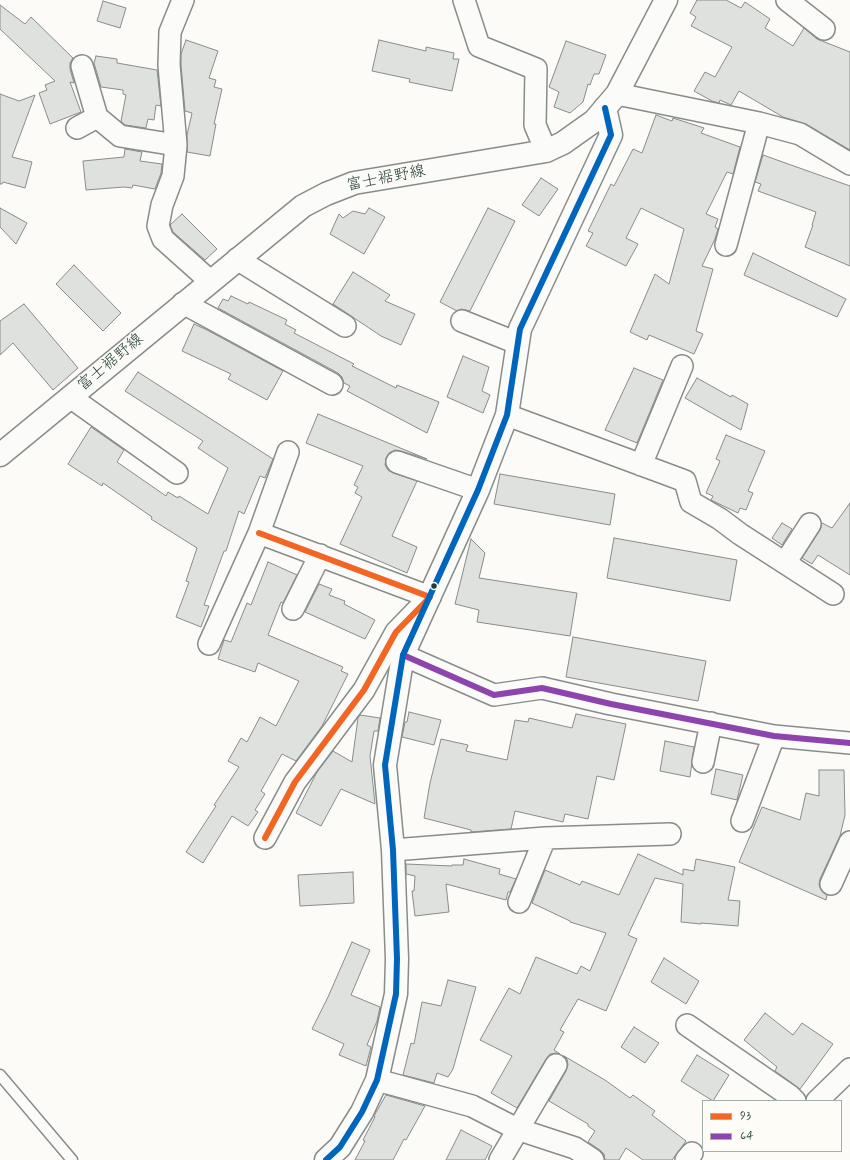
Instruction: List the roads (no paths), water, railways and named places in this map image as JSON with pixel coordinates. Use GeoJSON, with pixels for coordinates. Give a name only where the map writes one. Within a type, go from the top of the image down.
{"type":"FeatureCollection","features":[{"type":"Feature","properties":{"kind":"street"},"geometry":{"type":"LineString","coordinates":[[464,0],[479,46],[536,69],[535,125],[546,151]]}},
{"type":"Feature","properties":{"kind":"street","name":"富士裾野線"},"geometry":{"type":"LineString","coordinates":[[0,455],[183,303],[303,206],[326,194],[354,183],[546,151],[563,143],[594,120],[611,101],[666,0]]}},
{"type":"Feature","properties":{"kind":"street"},"geometry":{"type":"LineString","coordinates":[[787,0],[824,29]]}},
{"type":"Feature","properties":{"kind":"street"},"geometry":{"type":"LineString","coordinates":[[176,2],[170,32],[169,65],[176,146],[173,176],[162,205],[158,226],[163,239],[210,281]]}},
{"type":"Feature","properties":{"kind":"street"},"geometry":{"type":"LineString","coordinates":[[82,66],[97,117],[120,136],[176,146]]}},
{"type":"Feature","properties":{"kind":"street"},"geometry":{"type":"LineString","coordinates":[[326,1160],[340,1146],[362,1112],[378,1080],[396,994],[397,959],[392,850],[385,765],[403,655],[478,490],[507,415],[520,329],[611,135],[611,101],[760,123],[800,134],[850,164]]}},
{"type":"Feature","properties":{"kind":"street"},"geometry":{"type":"LineString","coordinates":[[77,128],[97,117]]}},
{"type":"Feature","properties":{"kind":"street"},"geometry":{"type":"LineString","coordinates":[[726,244],[760,123]]}},
{"type":"Feature","properties":{"kind":"street"},"geometry":{"type":"LineString","coordinates":[[237,259],[345,326]]}},
{"type":"Feature","properties":{"kind":"street"},"geometry":{"type":"LineString","coordinates":[[183,303],[332,384]]}},
{"type":"Feature","properties":{"kind":"street"},"geometry":{"type":"LineString","coordinates":[[462,321],[517,343]]}},
{"type":"Feature","properties":{"kind":"street"},"geometry":{"type":"LineString","coordinates":[[641,465],[682,366]]}},
{"type":"Feature","properties":{"kind":"street"},"geometry":{"type":"LineString","coordinates":[[70,397],[177,473]]}},
{"type":"Feature","properties":{"kind":"street"},"geometry":{"type":"LineString","coordinates":[[507,415],[685,481],[691,502],[720,519],[833,594]]}},
{"type":"Feature","properties":{"kind":"street"},"geometry":{"type":"LineString","coordinates":[[209,644],[259,533],[288,452]]}},
{"type":"Feature","properties":{"kind":"street"},"geometry":{"type":"LineString","coordinates":[[397,462],[478,490]]}},
{"type":"Feature","properties":{"kind":"street"},"geometry":{"type":"LineString","coordinates":[[785,563],[810,524]]}},
{"type":"Feature","properties":{"kind":"street"},"geometry":{"type":"LineString","coordinates":[[259,533],[430,597]]}},
{"type":"Feature","properties":{"kind":"street"},"geometry":{"type":"LineString","coordinates":[[293,609],[320,556]]}},
{"type":"Feature","properties":{"kind":"street"},"geometry":{"type":"LineString","coordinates":[[265,838],[295,782],[364,690],[396,632],[430,597]]}},
{"type":"Feature","properties":{"kind":"street"},"geometry":{"type":"LineString","coordinates":[[403,655],[494,695],[542,688],[612,704],[774,736],[850,743]]}},
{"type":"Feature","properties":{"kind":"street"},"geometry":{"type":"LineString","coordinates":[[703,762],[711,723]]}},
{"type":"Feature","properties":{"kind":"street"},"geometry":{"type":"LineString","coordinates":[[742,822],[774,736]]}},
{"type":"Feature","properties":{"kind":"street"},"geometry":{"type":"LineString","coordinates":[[392,850],[545,838],[670,834]]}},
{"type":"Feature","properties":{"kind":"street"},"geometry":{"type":"LineString","coordinates":[[519,902],[545,838]]}},
{"type":"Feature","properties":{"kind":"street"},"geometry":{"type":"LineString","coordinates":[[831,884],[850,842]]}},
{"type":"Feature","properties":{"kind":"street"},"geometry":{"type":"LineString","coordinates":[[687,1024],[794,1100]]}},
{"type":"Feature","properties":{"kind":"street"},"geometry":{"type":"LineString","coordinates":[[500,1160],[556,1065]]}},
{"type":"Feature","properties":{"kind":"street"},"geometry":{"type":"LineString","coordinates":[[818,1100],[850,1069]]}},
{"type":"Feature","properties":{"kind":"street"},"geometry":{"type":"LineString","coordinates":[[378,1080],[472,1106],[517,1129],[575,1148],[593,1160]]}},
{"type":"Feature","properties":{"kind":"lane"},"geometry":{"type":"LineString","coordinates":[[0,1075],[72,1160]]}}]}
